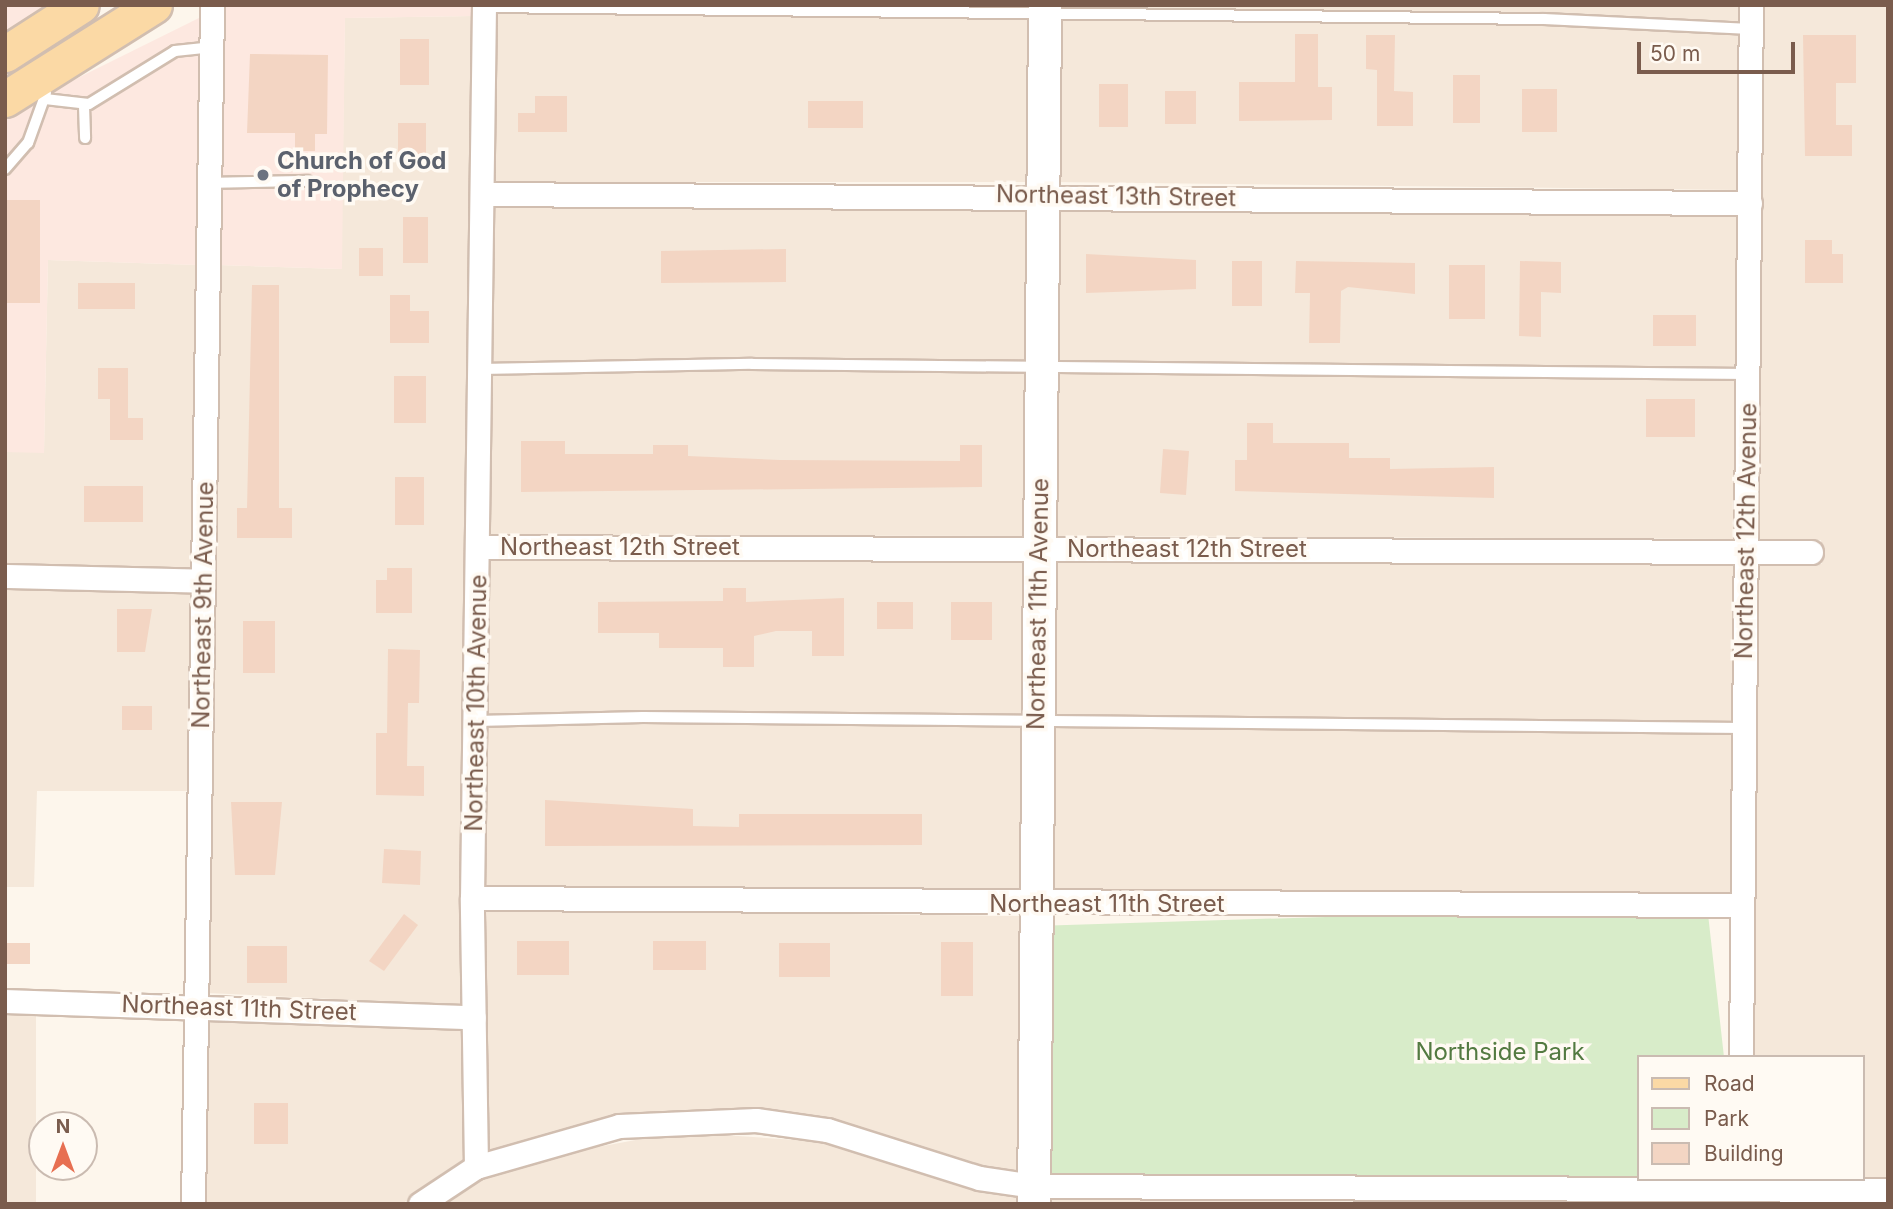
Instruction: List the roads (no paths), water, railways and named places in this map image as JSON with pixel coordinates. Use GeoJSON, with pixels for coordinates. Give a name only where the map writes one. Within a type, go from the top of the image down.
{"type":"FeatureCollection","features":[{"type":"Feature","properties":{"kind":"main road"},"geometry":{"type":"LineString","coordinates":[[5,54],[81,5]]}},
{"type":"Feature","properties":{"kind":"main road"},"geometry":{"type":"LineString","coordinates":[[5,99],[49,83],[154,5]]}},
{"type":"Feature","properties":{"kind":"street","name":"Northeast 9th Avenue"},"geometry":{"type":"LineString","coordinates":[[193,1204],[212,5]]}},
{"type":"Feature","properties":{"kind":"street","name":"Northeast 12th Avenue"},"geometry":{"type":"LineString","coordinates":[[1741,1055],[1751,5]]}},
{"type":"Feature","properties":{"kind":"street","name":"Northeast 10th Avenue"},"geometry":{"type":"LineString","coordinates":[[476,1167],[472,898],[480,547],[484,6]]}},
{"type":"Feature","properties":{"kind":"street","name":"Northeast 11th Avenue"},"geometry":{"type":"LineString","coordinates":[[1034,1195],[1041,195],[1045,10]]}},
{"type":"Feature","properties":{"kind":"street","name":"Northeast 13th Street"},"geometry":{"type":"LineString","coordinates":[[482,194],[1041,195],[1750,203]]}},
{"type":"Feature","properties":{"kind":"street","name":"Northeast 12th Street"},"geometry":{"type":"LineString","coordinates":[[480,547],[1811,552]]}},
{"type":"Feature","properties":{"kind":"street"},"geometry":{"type":"LineString","coordinates":[[5,576],[203,580]]}},
{"type":"Feature","properties":{"kind":"street","name":"Northeast 11th Street"},"geometry":{"type":"LineString","coordinates":[[472,898],[1035,904],[1741,905]]}},
{"type":"Feature","properties":{"kind":"street","name":"Northeast 11th Street"},"geometry":{"type":"LineString","coordinates":[[5,1001],[197,1005],[474,1017]]}},
{"type":"Feature","properties":{"kind":"street"},"geometry":{"type":"LineString","coordinates":[[420,1204],[476,1167],[619,1126],[756,1120],[827,1130],[1034,1195],[1888,1190]]}},
{"type":"Feature","properties":{"kind":"lane"},"geometry":{"type":"LineString","coordinates":[[484,6],[1045,10],[1544,19],[1751,29]]}},
{"type":"Feature","properties":{"kind":"lane"},"geometry":{"type":"LineString","coordinates":[[84,106],[175,51],[212,47]]}},
{"type":"Feature","properties":{"kind":"lane"},"geometry":{"type":"LineString","coordinates":[[5,169],[29,143],[49,83],[84,106]]}},
{"type":"Feature","properties":{"kind":"lane"},"geometry":{"type":"LineString","coordinates":[[84,106],[85,138]]}},
{"type":"Feature","properties":{"kind":"lane"},"geometry":{"type":"LineString","coordinates":[[210,183],[307,181]]}},
{"type":"Feature","properties":{"kind":"lane"},"geometry":{"type":"LineString","coordinates":[[481,369],[752,365],[1040,370],[1748,374]]}},
{"type":"Feature","properties":{"kind":"lane"},"geometry":{"type":"LineString","coordinates":[[476,721],[643,717],[1037,724],[1743,728]]}},
{"type":"Feature","properties":{"kind":"place","name":"Church of God of Prophecy"},"geometry":{"type":"Point","coordinates":[263,175]}},
{"type":"Feature","properties":{"kind":"park label","name":"Northside Park"},"geometry":{"type":"Point","coordinates":[1500,1052]}}]}
